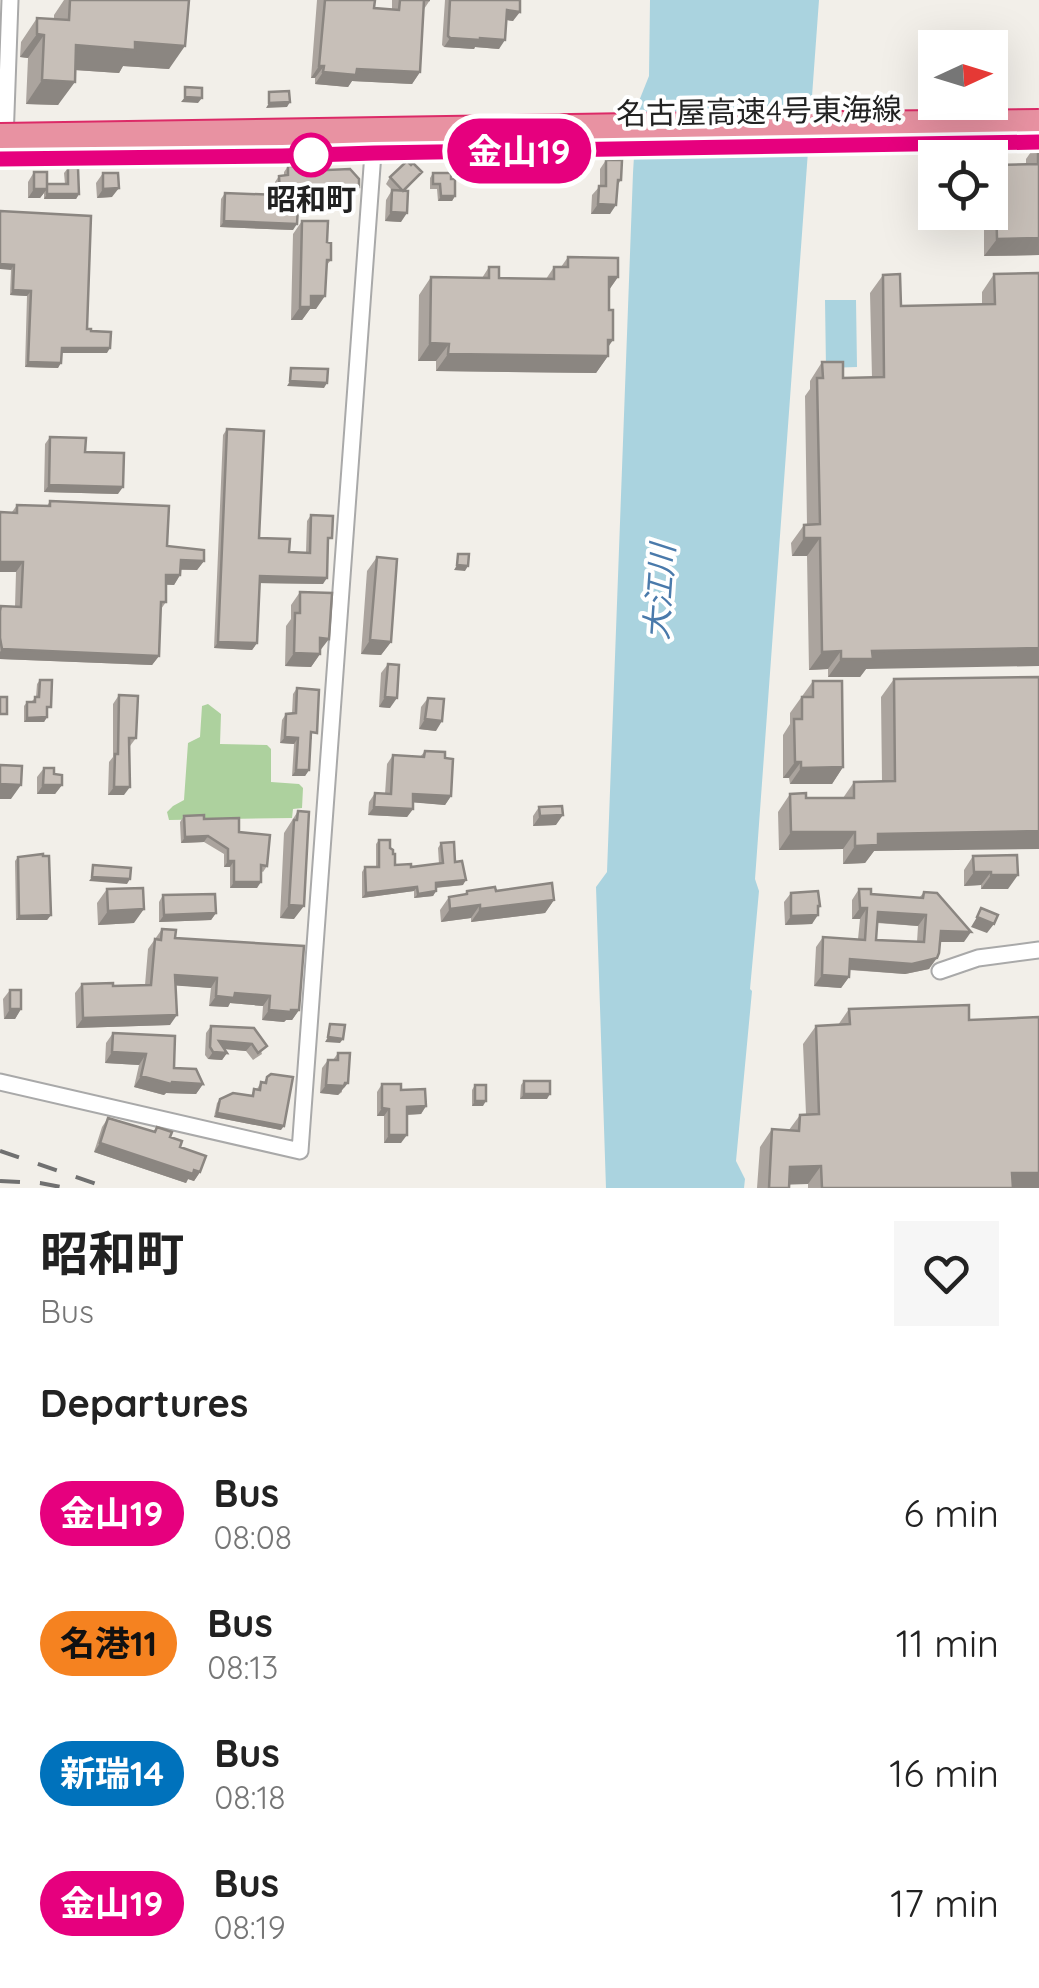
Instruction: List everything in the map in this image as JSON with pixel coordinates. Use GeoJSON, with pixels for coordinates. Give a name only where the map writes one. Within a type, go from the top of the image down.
{"type":"FeatureCollection","features":[{"type":"Feature","properties":{"kind":"highway","name":"名古屋高速4号東海線"},"geometry":{"type":"LineString","coordinates":[[0,135],[1039,121]]}},
{"type":"Feature","properties":{"kind":"highway","name":"名古屋高速4号東海線"},"geometry":{"type":"LineString","coordinates":[[3,156],[1039,137]]}},
{"type":"Feature","properties":{"kind":"street"},"geometry":{"type":"LineString","coordinates":[[3,156],[10,0]]}},
{"type":"Feature","properties":{"kind":"street"},"geometry":{"type":"LineString","coordinates":[[0,1082],[300,1151],[374,153]]}},
{"type":"Feature","properties":{"kind":"street"},"geometry":{"type":"LineString","coordinates":[[940,970],[978,958],[1039,950]]}},
{"type":"Feature","properties":{"kind":"green space"},"geometry":{"type":"Polygon","coordinates":[[[208,704],[221,714],[220,744],[267,745],[271,749],[271,782],[299,784],[303,788],[302,808],[293,809],[292,818],[169,820],[167,812],[184,800],[188,743],[200,737],[202,706],[208,704]]]}},
{"type":"Feature","properties":{"kind":"water","name":"大江川"},"geometry":{"type":"Polygon","coordinates":[[[650,0],[819,0],[755,879],[759,891],[752,991],[736,1161],[745,1179],[744,1188],[606,1188],[596,887],[607,872],[633,173],[637,106],[649,76],[650,0]]]}},
{"type":"Feature","properties":{"kind":"water"},"geometry":{"type":"Polygon","coordinates":[[[825,300],[856,300],[857,367],[826,368],[825,300]]]}},
{"type":"Feature","properties":{"kind":"building"},"geometry":{"type":"Polygon","coordinates":[[[70,0],[189,0],[185,46],[135,42],[135,50],[76,45],[75,82],[42,80],[44,35],[37,34],[37,18],[69,20],[70,0]]]}},
{"type":"Feature","properties":{"kind":"building"},"geometry":{"type":"Polygon","coordinates":[[[325,0],[375,0],[374,8],[399,10],[400,0],[424,0],[420,72],[323,72],[324,66],[319,66],[325,0]]]}},
{"type":"Feature","properties":{"kind":"building"},"geometry":{"type":"Polygon","coordinates":[[[450,0],[520,0],[520,12],[507,10],[505,40],[450,38],[450,0]]]}},
{"type":"Feature","properties":{"kind":"building"},"geometry":{"type":"Polygon","coordinates":[[[185,87],[202,88],[202,98],[185,97],[185,87]]]}},
{"type":"Feature","properties":{"kind":"building"},"geometry":{"type":"Polygon","coordinates":[[[289,91],[290,102],[269,103],[269,92],[289,91]]]}},
{"type":"Feature","properties":{"kind":"building"},"geometry":{"type":"Polygon","coordinates":[[[1039,142],[1039,238],[997,239],[997,230],[1008,230],[1008,165],[1038,164],[1039,142]]]}},
{"type":"Feature","properties":{"kind":"building"},"geometry":{"type":"Polygon","coordinates":[[[495,156],[510,156],[510,169],[495,169],[495,156]]]}},
{"type":"Feature","properties":{"kind":"building"},"geometry":{"type":"Polygon","coordinates":[[[606,160],[622,160],[616,205],[598,204],[599,186],[606,186],[606,160]]]}},
{"type":"Feature","properties":{"kind":"building"},"geometry":{"type":"Polygon","coordinates":[[[328,161],[328,170],[350,169],[359,179],[359,187],[299,190],[297,224],[224,221],[225,193],[280,195],[279,176],[288,175],[291,162],[328,161]]]}},
{"type":"Feature","properties":{"kind":"building"},"geometry":{"type":"Polygon","coordinates":[[[407,161],[422,172],[403,191],[390,177],[407,161]]]}},
{"type":"Feature","properties":{"kind":"building"},"geometry":{"type":"Polygon","coordinates":[[[68,168],[78,168],[79,194],[47,194],[47,184],[68,184],[68,168]]]}},
{"type":"Feature","properties":{"kind":"building"},"geometry":{"type":"Polygon","coordinates":[[[34,172],[47,172],[47,189],[34,189],[34,172]]]}},
{"type":"Feature","properties":{"kind":"building"},"geometry":{"type":"Polygon","coordinates":[[[103,173],[118,173],[119,188],[103,189],[103,173]]]}},
{"type":"Feature","properties":{"kind":"building"},"geometry":{"type":"Polygon","coordinates":[[[433,173],[451,173],[455,196],[441,196],[440,184],[433,184],[433,173]]]}},
{"type":"Feature","properties":{"kind":"building"},"geometry":{"type":"Polygon","coordinates":[[[392,190],[408,191],[407,213],[391,212],[392,190]]]}},
{"type":"Feature","properties":{"kind":"building"},"geometry":{"type":"Polygon","coordinates":[[[0,211],[91,216],[87,329],[111,332],[110,348],[62,348],[61,363],[28,362],[31,291],[13,290],[14,265],[0,264],[0,211]]]}},
{"type":"Feature","properties":{"kind":"building"},"geometry":{"type":"Polygon","coordinates":[[[302,221],[328,221],[327,242],[331,243],[325,296],[311,296],[311,307],[300,307],[302,221]]]}},
{"type":"Feature","properties":{"kind":"building"},"geometry":{"type":"Polygon","coordinates":[[[568,257],[618,258],[618,277],[609,277],[613,340],[608,340],[608,356],[448,354],[449,344],[430,343],[431,277],[489,278],[489,267],[499,267],[499,278],[554,279],[554,267],[568,267],[568,257]]]}},
{"type":"Feature","properties":{"kind":"building"},"geometry":{"type":"Polygon","coordinates":[[[1039,273],[1039,648],[872,651],[873,659],[841,659],[841,651],[822,652],[820,538],[804,538],[804,525],[820,524],[817,378],[823,378],[822,362],[843,362],[843,378],[884,377],[883,275],[900,274],[901,306],[995,304],[994,274],[1039,273]]]}},
{"type":"Feature","properties":{"kind":"building"},"geometry":{"type":"Polygon","coordinates":[[[291,368],[328,369],[327,383],[290,381],[291,368]]]}},
{"type":"Feature","properties":{"kind":"building"},"geometry":{"type":"Polygon","coordinates":[[[227,429],[264,431],[259,538],[290,539],[289,552],[310,553],[311,515],[333,516],[327,578],[260,576],[257,643],[218,642],[227,429]]]}},
{"type":"Feature","properties":{"kind":"building"},"geometry":{"type":"Polygon","coordinates":[[[50,437],[86,438],[85,452],[124,453],[123,487],[49,485],[50,437]]]}},
{"type":"Feature","properties":{"kind":"building"},"geometry":{"type":"Polygon","coordinates":[[[50,501],[169,506],[167,546],[204,550],[204,561],[181,560],[180,575],[166,575],[159,656],[2,649],[1,606],[21,607],[23,562],[0,562],[0,512],[17,513],[17,505],[50,506],[50,501]]]}},
{"type":"Feature","properties":{"kind":"building"},"geometry":{"type":"Polygon","coordinates":[[[458,554],[469,554],[468,566],[457,565],[458,554]]]}},
{"type":"Feature","properties":{"kind":"building"},"geometry":{"type":"Polygon","coordinates":[[[377,557],[397,559],[391,642],[370,640],[377,557]]]}},
{"type":"Feature","properties":{"kind":"building"},"geometry":{"type":"Polygon","coordinates":[[[300,592],[332,593],[329,639],[320,638],[320,654],[294,653],[300,592]]]}},
{"type":"Feature","properties":{"kind":"building"},"geometry":{"type":"Polygon","coordinates":[[[388,664],[399,665],[397,698],[385,697],[388,664]]]}},
{"type":"Feature","properties":{"kind":"building"},"geometry":{"type":"Polygon","coordinates":[[[1039,677],[1039,831],[878,834],[878,845],[855,846],[855,832],[791,832],[790,794],[854,798],[854,782],[895,781],[894,679],[1039,677]]]}},
{"type":"Feature","properties":{"kind":"building"},"geometry":{"type":"Polygon","coordinates":[[[40,680],[52,680],[51,707],[47,707],[47,717],[27,718],[27,702],[35,702],[35,697],[39,697],[40,680]]]}},
{"type":"Feature","properties":{"kind":"building"},"geometry":{"type":"Polygon","coordinates":[[[813,681],[842,681],[843,767],[801,768],[801,762],[795,762],[794,719],[802,719],[802,697],[813,697],[813,681]]]}},
{"type":"Feature","properties":{"kind":"building"},"geometry":{"type":"Polygon","coordinates":[[[297,688],[319,690],[317,733],[311,732],[309,770],[296,770],[298,738],[285,737],[286,714],[296,713],[297,688]]]}},
{"type":"Feature","properties":{"kind":"building"},"geometry":{"type":"Polygon","coordinates":[[[119,695],[138,696],[136,738],[129,738],[130,787],[114,787],[119,695]]]}},
{"type":"Feature","properties":{"kind":"building"},"geometry":{"type":"Polygon","coordinates":[[[0,697],[7,697],[7,714],[0,714],[0,697]]]}},
{"type":"Feature","properties":{"kind":"building"},"geometry":{"type":"Polygon","coordinates":[[[428,698],[444,699],[442,721],[425,719],[428,698]]]}},
{"type":"Feature","properties":{"kind":"building"},"geometry":{"type":"Polygon","coordinates":[[[425,751],[445,752],[445,758],[453,759],[451,796],[413,794],[413,809],[374,807],[375,793],[391,794],[393,755],[424,757],[425,751]]]}},
{"type":"Feature","properties":{"kind":"building"},"geometry":{"type":"Polygon","coordinates":[[[0,765],[22,766],[21,785],[0,784],[0,765]]]}},
{"type":"Feature","properties":{"kind":"building"},"geometry":{"type":"Polygon","coordinates":[[[44,768],[54,768],[54,774],[62,775],[62,785],[43,785],[44,768]]]}},
{"type":"Feature","properties":{"kind":"building"},"geometry":{"type":"Polygon","coordinates":[[[562,806],[563,815],[540,816],[539,807],[562,806]]]}},
{"type":"Feature","properties":{"kind":"building"},"geometry":{"type":"Polygon","coordinates":[[[298,811],[309,812],[304,906],[289,905],[294,820],[298,811]]]}},
{"type":"Feature","properties":{"kind":"building"},"geometry":{"type":"Polygon","coordinates":[[[204,815],[204,819],[239,818],[239,832],[270,835],[267,866],[261,865],[261,882],[234,882],[234,861],[228,861],[228,849],[208,836],[185,837],[184,816],[204,815]]]}},
{"type":"Feature","properties":{"kind":"building"},"geometry":{"type":"Polygon","coordinates":[[[379,840],[390,840],[395,865],[411,867],[443,863],[441,843],[454,842],[455,862],[462,861],[466,880],[436,883],[436,891],[418,894],[417,887],[366,893],[365,867],[379,867],[379,840]]]}},
{"type":"Feature","properties":{"kind":"building"},"geometry":{"type":"Polygon","coordinates":[[[1017,855],[1018,875],[974,872],[973,856],[1017,855]]]}},
{"type":"Feature","properties":{"kind":"building"},"geometry":{"type":"Polygon","coordinates":[[[49,856],[51,915],[19,916],[18,857],[49,856]]]}},
{"type":"Feature","properties":{"kind":"building"},"geometry":{"type":"Polygon","coordinates":[[[93,865],[131,868],[130,879],[92,877],[93,865]]]}},
{"type":"Feature","properties":{"kind":"building"},"geometry":{"type":"Polygon","coordinates":[[[552,883],[554,900],[450,909],[449,897],[467,891],[552,883]]]}},
{"type":"Feature","properties":{"kind":"building"},"geometry":{"type":"Polygon","coordinates":[[[143,888],[144,909],[108,911],[107,889],[143,888]]]}},
{"type":"Feature","properties":{"kind":"building"},"geometry":{"type":"Polygon","coordinates":[[[859,889],[871,889],[871,894],[923,898],[924,892],[937,893],[971,932],[941,931],[937,958],[912,964],[850,959],[849,977],[822,975],[823,937],[865,940],[867,908],[860,908],[859,889]],[[878,912],[876,940],[924,942],[926,915],[878,912]]]}},
{"type":"Feature","properties":{"kind":"building"},"geometry":{"type":"Polygon","coordinates":[[[818,891],[818,915],[791,916],[791,893],[818,891]]]}},
{"type":"Feature","properties":{"kind":"building"},"geometry":{"type":"Polygon","coordinates":[[[215,894],[216,913],[164,915],[163,895],[215,894]]]}},
{"type":"Feature","properties":{"kind":"building"},"geometry":{"type":"Polygon","coordinates":[[[981,908],[998,915],[994,924],[977,917],[981,908]]]}},
{"type":"Feature","properties":{"kind":"building"},"geometry":{"type":"Polygon","coordinates":[[[162,929],[176,930],[175,938],[304,946],[299,1010],[269,1010],[270,996],[216,996],[217,978],[175,975],[177,1015],[83,1018],[82,984],[151,985],[155,939],[161,940],[162,929]]]}},
{"type":"Feature","properties":{"kind":"building"},"geometry":{"type":"Polygon","coordinates":[[[10,990],[21,990],[21,1009],[10,1009],[10,990]]]}},
{"type":"Feature","properties":{"kind":"building"},"geometry":{"type":"Polygon","coordinates":[[[969,1005],[969,1020],[1039,1017],[1039,1173],[1012,1173],[1013,1188],[822,1188],[821,1166],[790,1167],[789,1188],[769,1188],[772,1129],[799,1131],[800,1115],[819,1114],[816,1026],[850,1024],[849,1009],[969,1005]]]}},
{"type":"Feature","properties":{"kind":"building"},"geometry":{"type":"Polygon","coordinates":[[[330,1024],[345,1025],[343,1039],[328,1037],[330,1024]]]}},
{"type":"Feature","properties":{"kind":"building"},"geometry":{"type":"Polygon","coordinates":[[[211,1026],[254,1028],[267,1046],[258,1053],[252,1044],[219,1041],[227,1053],[213,1052],[211,1026]]]}},
{"type":"Feature","properties":{"kind":"building"},"geometry":{"type":"Polygon","coordinates":[[[113,1033],[175,1036],[174,1068],[196,1069],[203,1084],[171,1084],[141,1076],[146,1054],[112,1052],[113,1033]]]}},
{"type":"Feature","properties":{"kind":"building"},"geometry":{"type":"Polygon","coordinates":[[[338,1053],[350,1053],[348,1083],[326,1085],[328,1060],[338,1060],[338,1053]]]}},
{"type":"Feature","properties":{"kind":"building"},"geometry":{"type":"Polygon","coordinates":[[[271,1074],[293,1077],[284,1126],[217,1113],[220,1099],[233,1093],[253,1096],[254,1089],[260,1090],[261,1082],[266,1083],[271,1074]]]}},
{"type":"Feature","properties":{"kind":"building"},"geometry":{"type":"Polygon","coordinates":[[[524,1081],[550,1081],[550,1094],[524,1094],[524,1081]]]}},
{"type":"Feature","properties":{"kind":"building"},"geometry":{"type":"Polygon","coordinates":[[[382,1084],[401,1084],[401,1090],[425,1089],[426,1106],[407,1107],[407,1135],[389,1135],[389,1109],[382,1108],[382,1084]]]}},
{"type":"Feature","properties":{"kind":"building"},"geometry":{"type":"Polygon","coordinates":[[[475,1085],[486,1085],[486,1101],[475,1101],[475,1085]]]}},
{"type":"Feature","properties":{"kind":"building"},"geometry":{"type":"Polygon","coordinates":[[[108,1118],[155,1132],[157,1127],[172,1132],[170,1137],[182,1141],[180,1147],[206,1156],[200,1172],[194,1170],[193,1174],[100,1143],[108,1118]]]}},
{"type":"Feature","properties":{"kind":"railway"},"geometry":{"type":"LineString","coordinates":[[0,1151],[108,1188]]}},
{"type":"Feature","properties":{"kind":"railway"},"geometry":{"type":"LineString","coordinates":[[0,1181],[66,1188]]}},
{"type":"Feature","properties":{"kind":"bus line","name":"金山19"},"geometry":{"type":"LineString","coordinates":[[0,159],[1039,142]]}},
{"type":"Feature","properties":{"kind":"place","name":"昭和町"},"geometry":{"type":"Point","coordinates":[311,155]}}]}
